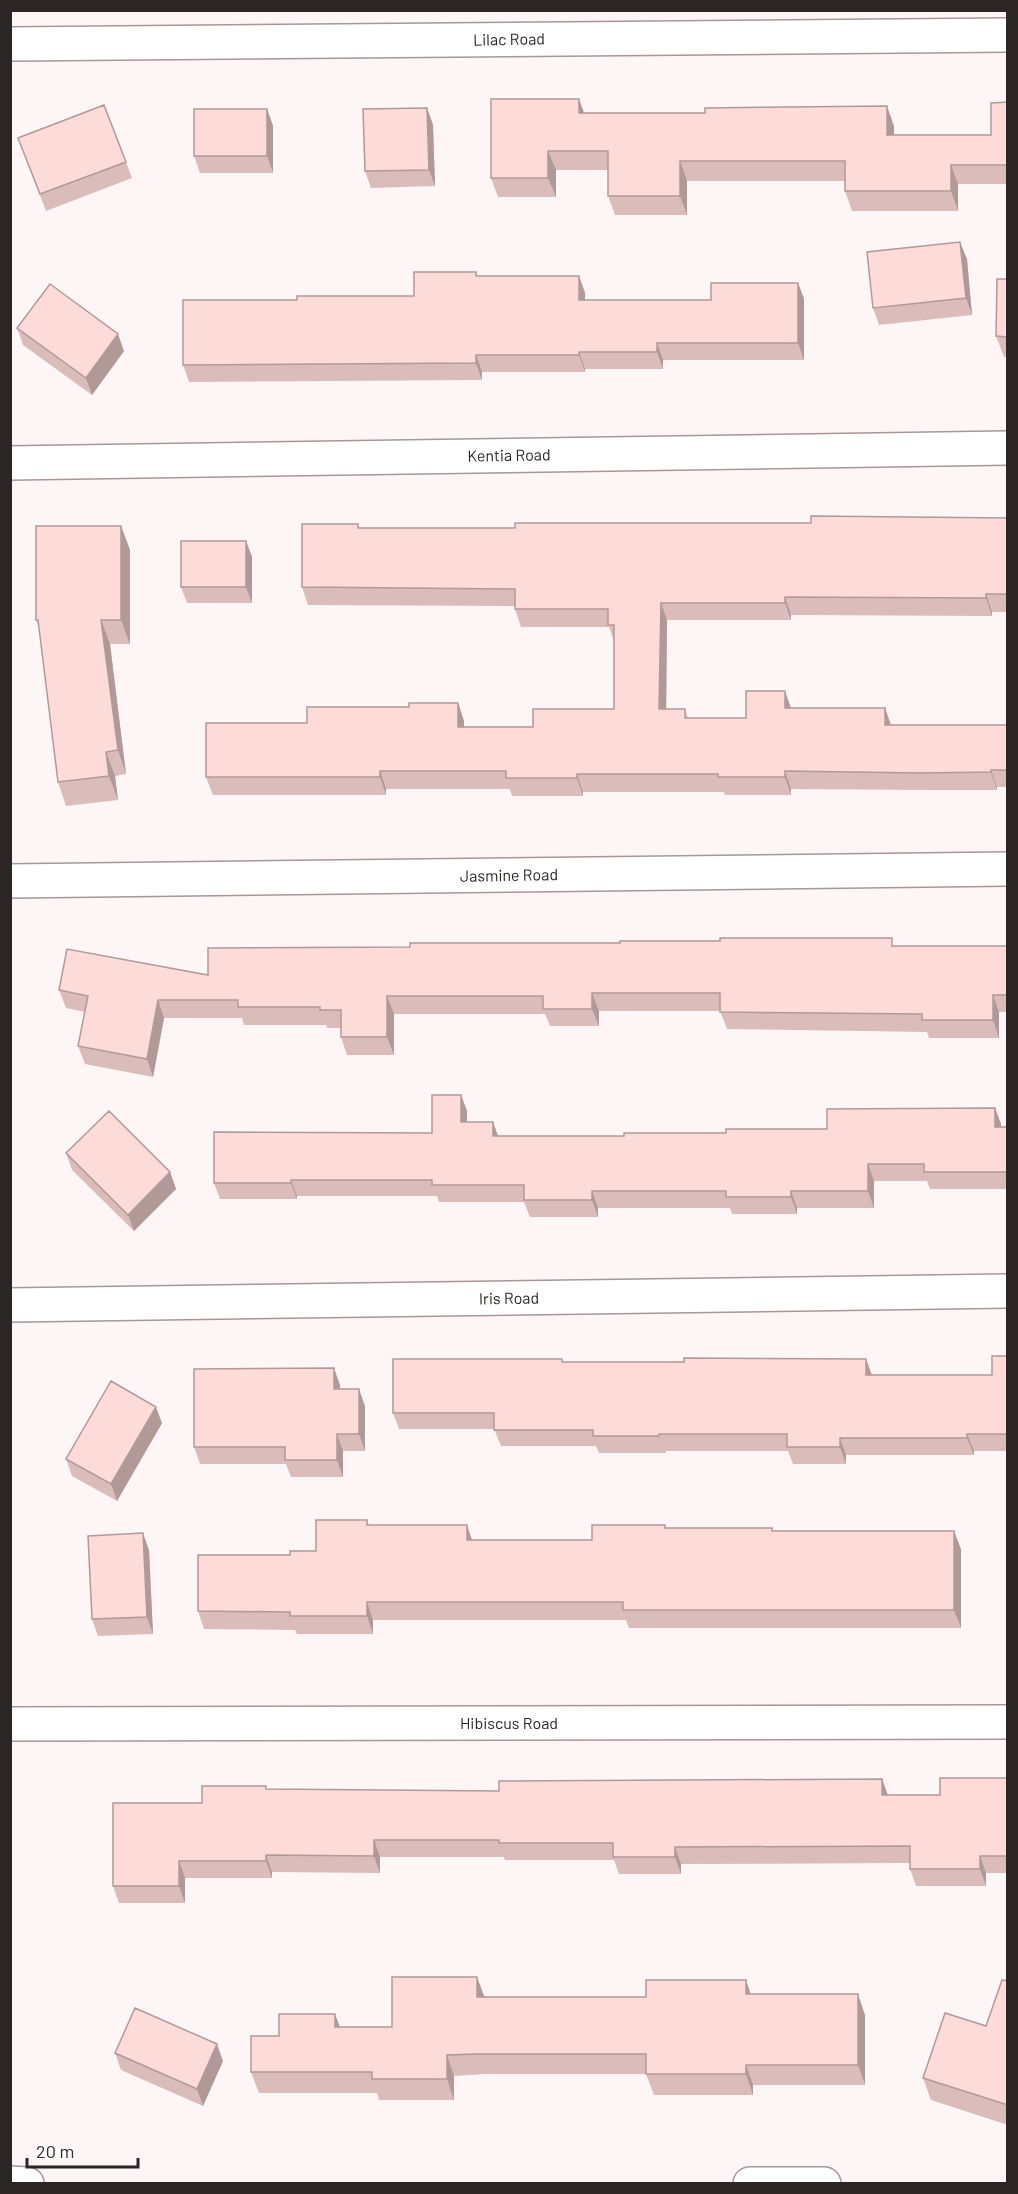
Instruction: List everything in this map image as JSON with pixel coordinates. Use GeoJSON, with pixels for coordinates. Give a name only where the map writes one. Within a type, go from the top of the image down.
{"type":"FeatureCollection","features":[{"type":"Feature","properties":{"kind":"street","name":"Lilac Road"},"geometry":{"type":"LineString","coordinates":[[10,44],[1008,35]]}},
{"type":"Feature","properties":{"kind":"street","name":"Kentia Road"},"geometry":{"type":"LineString","coordinates":[[10,463],[1008,447]]}},
{"type":"Feature","properties":{"kind":"street","name":"Jasmine Road"},"geometry":{"type":"LineString","coordinates":[[10,881],[1008,869]]}},
{"type":"Feature","properties":{"kind":"street","name":"Iris Road"},"geometry":{"type":"LineString","coordinates":[[10,1305],[1008,1292]]}},
{"type":"Feature","properties":{"kind":"street","name":"Hibiscus Road"},"geometry":{"type":"LineString","coordinates":[[10,1724],[1008,1722]]}},
{"type":"Feature","properties":{"kind":"street"},"geometry":{"type":"LineString","coordinates":[[10,2183],[27,2184]]}},
{"type":"Feature","properties":{"kind":"street"},"geometry":{"type":"LineString","coordinates":[[750,2184],[824,2184]]}},
{"type":"Feature","properties":{"kind":"building"},"geometry":{"type":"Polygon","coordinates":[[[491,99],[579,99],[579,113],[705,113],[705,108],[887,106],[887,135],[991,135],[991,103],[1008,102],[1008,165],[951,165],[951,191],[845,191],[845,161],[680,161],[680,196],[608,196],[608,151],[548,151],[548,178],[491,178],[491,99]]]}},
{"type":"Feature","properties":{"kind":"building"},"geometry":{"type":"Polygon","coordinates":[[[104,105],[126,162],[40,194],[18,138],[104,105]]]}},
{"type":"Feature","properties":{"kind":"building"},"geometry":{"type":"Polygon","coordinates":[[[427,108],[429,170],[365,171],[363,109],[427,108]]]}},
{"type":"Feature","properties":{"kind":"building"},"geometry":{"type":"Polygon","coordinates":[[[194,109],[267,109],[267,156],[194,156],[194,109]]]}},
{"type":"Feature","properties":{"kind":"building"},"geometry":{"type":"Polygon","coordinates":[[[960,242],[966,298],[873,308],[867,252],[960,242]]]}},
{"type":"Feature","properties":{"kind":"building"},"geometry":{"type":"Polygon","coordinates":[[[414,272],[476,272],[476,276],[579,276],[579,300],[711,300],[711,283],[798,283],[798,343],[657,343],[657,352],[476,355],[476,363],[183,365],[183,300],[297,300],[297,296],[414,296],[414,272]]]}},
{"type":"Feature","properties":{"kind":"building"},"geometry":{"type":"Polygon","coordinates":[[[997,279],[1008,279],[1008,337],[996,336],[997,279]]]}},
{"type":"Feature","properties":{"kind":"building"},"geometry":{"type":"Polygon","coordinates":[[[50,284],[118,334],[86,378],[17,328],[50,284]]]}},
{"type":"Feature","properties":{"kind":"building"},"geometry":{"type":"Polygon","coordinates":[[[811,516],[1008,518],[1008,594],[986,594],[986,598],[785,597],[785,603],[661,603],[659,709],[685,709],[685,718],[746,718],[746,691],[785,691],[785,708],[885,708],[885,725],[1008,725],[1008,770],[920,773],[785,771],[785,777],[718,777],[718,774],[577,774],[577,778],[506,778],[506,771],[380,771],[380,777],[206,777],[206,723],[307,723],[307,707],[409,707],[409,703],[458,703],[458,727],[533,727],[533,709],[614,709],[614,625],[608,625],[608,609],[515,609],[515,589],[302,587],[302,524],[358,524],[358,528],[515,528],[515,523],[811,523],[811,516]]]}},
{"type":"Feature","properties":{"kind":"building"},"geometry":{"type":"Polygon","coordinates":[[[36,526],[121,526],[121,620],[101,620],[118,750],[106,752],[109,776],[58,782],[38,620],[36,620],[36,526]]]}},
{"type":"Feature","properties":{"kind":"building"},"geometry":{"type":"Polygon","coordinates":[[[181,541],[246,541],[246,587],[181,587],[181,541]]]}},
{"type":"Feature","properties":{"kind":"building"},"geometry":{"type":"Polygon","coordinates":[[[720,938],[892,938],[892,946],[1008,946],[1008,995],[993,995],[993,1020],[922,1020],[922,1014],[720,1012],[720,993],[592,993],[592,1009],[543,1009],[543,996],[387,996],[387,1037],[341,1037],[341,1010],[320,1010],[320,1007],[238,1007],[238,1000],[158,1000],[147,1059],[78,1046],[88,996],[59,990],[67,949],[208,975],[208,948],[410,947],[410,943],[620,943],[620,941],[720,941],[720,938]]]}},
{"type":"Feature","properties":{"kind":"building"},"geometry":{"type":"Polygon","coordinates":[[[432,1095],[461,1095],[461,1122],[493,1122],[493,1136],[624,1136],[624,1133],[726,1133],[726,1129],[827,1129],[827,1109],[995,1108],[995,1127],[1008,1127],[1008,1172],[924,1172],[924,1164],[868,1164],[868,1191],[791,1191],[791,1197],[726,1197],[726,1191],[592,1191],[592,1200],[524,1200],[524,1185],[432,1185],[432,1180],[291,1180],[291,1183],[214,1183],[214,1132],[432,1133],[432,1095]]]}},
{"type":"Feature","properties":{"kind":"building"},"geometry":{"type":"Polygon","coordinates":[[[109,1111],[170,1172],[128,1215],[66,1153],[109,1111]]]}},
{"type":"Feature","properties":{"kind":"building"},"geometry":{"type":"Polygon","coordinates":[[[992,1356],[1008,1356],[1008,1434],[967,1434],[967,1438],[840,1438],[840,1447],[787,1447],[787,1434],[593,1436],[593,1430],[494,1430],[494,1413],[393,1413],[393,1359],[684,1362],[684,1358],[866,1359],[866,1375],[992,1375],[992,1356]]]}},
{"type":"Feature","properties":{"kind":"building"},"geometry":{"type":"Polygon","coordinates":[[[334,1368],[334,1389],[359,1389],[359,1434],[337,1434],[337,1460],[285,1460],[285,1447],[194,1447],[194,1369],[334,1368]]]}},
{"type":"Feature","properties":{"kind":"building"},"geometry":{"type":"Polygon","coordinates":[[[111,1381],[156,1407],[111,1484],[66,1459],[111,1381]]]}},
{"type":"Feature","properties":{"kind":"building"},"geometry":{"type":"Polygon","coordinates":[[[316,1520],[367,1520],[367,1525],[467,1525],[467,1540],[592,1540],[592,1525],[772,1528],[772,1531],[954,1531],[954,1610],[623,1610],[623,1602],[367,1602],[367,1616],[290,1616],[290,1612],[198,1611],[198,1555],[290,1555],[290,1551],[316,1551],[316,1520]]]}},
{"type":"Feature","properties":{"kind":"building"},"geometry":{"type":"Polygon","coordinates":[[[143,1533],[147,1617],[92,1619],[88,1536],[143,1533]]]}},
{"type":"Feature","properties":{"kind":"building"},"geometry":{"type":"Polygon","coordinates":[[[940,1778],[1008,1778],[1008,1856],[980,1856],[980,1869],[910,1869],[910,1846],[675,1847],[675,1857],[613,1857],[613,1843],[374,1840],[374,1856],[266,1855],[266,1861],[179,1861],[179,1886],[113,1886],[113,1803],[202,1803],[202,1786],[266,1786],[266,1789],[499,1791],[499,1781],[882,1779],[882,1795],[940,1795],[940,1778]]]}},
{"type":"Feature","properties":{"kind":"building"},"geometry":{"type":"Polygon","coordinates":[[[392,1977],[477,1977],[477,1997],[646,1997],[646,1980],[746,1980],[746,1994],[858,1994],[858,2065],[746,2065],[746,2074],[646,2074],[646,2054],[477,2054],[447,2055],[447,2079],[372,2079],[372,2072],[251,2072],[251,2036],[279,2036],[279,2014],[335,2014],[335,2027],[392,2027],[392,1977]]]}},
{"type":"Feature","properties":{"kind":"building"},"geometry":{"type":"Polygon","coordinates":[[[1002,1980],[1008,1981],[1008,2105],[923,2078],[945,2013],[986,2026],[1002,1980]]]}},
{"type":"Feature","properties":{"kind":"building"},"geometry":{"type":"Polygon","coordinates":[[[135,2008],[217,2044],[197,2089],[115,2053],[135,2008]]]}}]}
